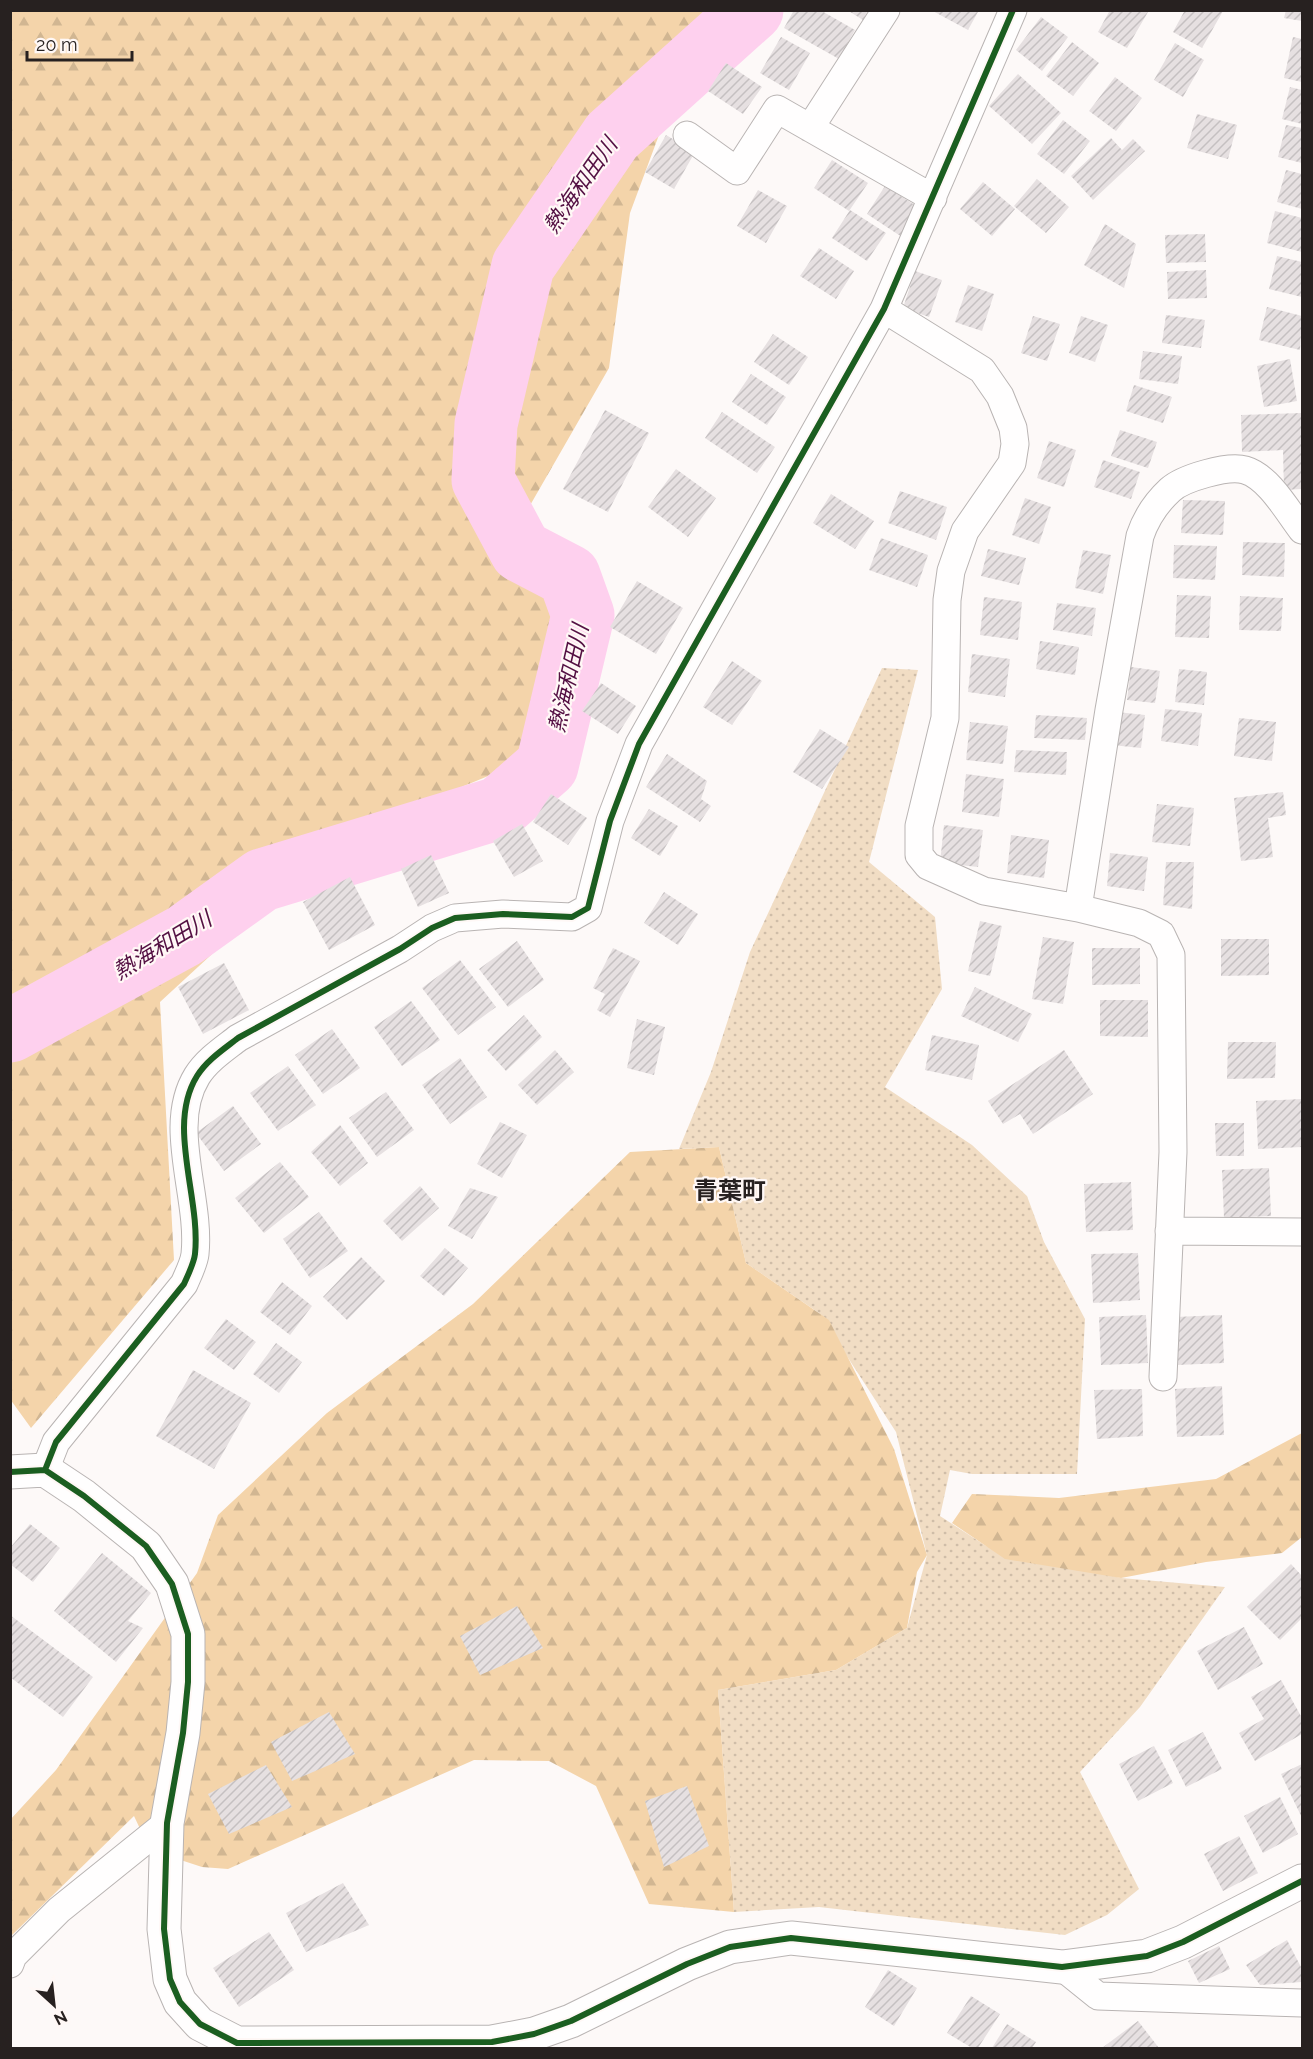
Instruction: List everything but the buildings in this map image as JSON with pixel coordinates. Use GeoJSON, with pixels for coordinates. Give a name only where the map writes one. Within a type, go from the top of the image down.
{"type":"FeatureCollection","features":[{"type":"Feature","properties":{"kind":"street"},"geometry":{"type":"LineString","coordinates":[[810,128],[886,10]]}},
{"type":"Feature","properties":{"kind":"street"},"geometry":{"type":"LineString","coordinates":[[45,1470],[56,1442],[184,1284],[195,1255],[194,1217],[183,1118],[188,1094],[198,1074],[218,1053],[238,1038],[440,924],[455,918],[503,914],[572,917],[588,908],[610,821],[639,744],[884,309],[1013,10]]}},
{"type":"Feature","properties":{"kind":"street"},"geometry":{"type":"LineString","coordinates":[[687,135],[737,171],[777,109],[933,198]]}},
{"type":"Feature","properties":{"kind":"street"},"geometry":{"type":"LineString","coordinates":[[884,309],[982,370],[1000,396],[1013,428],[1015,444],[1012,463],[965,531],[951,571],[947,600],[945,718],[919,826],[919,855],[928,866],[984,891],[1139,922],[1161,934],[1171,955],[1173,1152],[1163,1377]]}},
{"type":"Feature","properties":{"kind":"street"},"geometry":{"type":"LineString","coordinates":[[1078,908],[1109,710],[1140,536],[1147,517],[1172,488],[1220,469],[1245,470],[1262,480],[1302,530]]}},
{"type":"Feature","properties":{"kind":"street"},"geometry":{"type":"LineString","coordinates":[[1169,1231],[1302,1232]]}},
{"type":"Feature","properties":{"kind":"street"},"geometry":{"type":"LineString","coordinates":[[10,1472],[45,1470],[84,1496],[146,1546],[172,1584],[188,1634],[188,1682],[183,1733],[167,1824],[164,1929],[170,1979],[180,2002],[200,2024],[237,2043],[503,2040],[534,2034],[571,2021],[687,1964],[730,1947],[791,1938],[1062,1967],[1147,1956],[1183,1942],[1302,1881]]}},
{"type":"Feature","properties":{"kind":"street"},"geometry":{"type":"LineString","coordinates":[[10,1964],[13,1956],[59,1910],[167,1824]]}},
{"type":"Feature","properties":{"kind":"street"},"geometry":{"type":"LineString","coordinates":[[1062,1967],[1098,1996],[1302,2003]]}},
{"type":"Feature","properties":{"kind":"shaded area"},"geometry":{"type":"Polygon","coordinates":[[[882,668],[918,670],[869,862],[935,917],[942,989],[885,1087],[972,1145],[1027,1196],[1044,1242],[1085,1319],[1077,1474],[972,1474],[950,1470],[940,1516],[986,1546],[1121,1578],[1225,1587],[1140,1707],[1080,1772],[1139,1889],[1107,1915],[1065,1935],[819,1907],[734,1912],[718,1690],[836,1670],[907,1628],[927,1555],[896,1432],[819,1313],[746,1263],[719,1147],[679,1149],[711,1072],[750,952],[882,668]]]}},
{"type":"Feature","properties":{"kind":"green space"},"geometry":{"type":"Polygon","coordinates":[[[10,11],[705,11],[630,213],[609,368],[513,535],[571,612],[527,760],[338,838],[160,1002],[174,1260],[31,1428],[10,1399],[10,11]]]}},
{"type":"Feature","properties":{"kind":"green space"},"geometry":{"type":"Polygon","coordinates":[[[719,1147],[746,1263],[829,1320],[894,1449],[927,1555],[917,1572],[907,1628],[836,1670],[718,1690],[734,1912],[649,1904],[596,1786],[549,1761],[474,1760],[228,1869],[202,1867],[150,1850],[134,1816],[11,1936],[10,1820],[56,1770],[197,1573],[218,1515],[327,1413],[473,1304],[630,1152],[719,1147]]]}},
{"type":"Feature","properties":{"kind":"green space"},"geometry":{"type":"Polygon","coordinates":[[[1302,1433],[1302,1537],[1282,1553],[1206,1562],[1121,1578],[1005,1559],[952,1523],[972,1494],[1059,1498],[1216,1479],[1302,1433]]]}},
{"type":"Feature","properties":{"kind":"waterway","name":"熱海和田川"},"geometry":{"type":"LineString","coordinates":[[10,1031],[184,936],[262,880],[499,808],[547,766],[583,615],[569,576],[521,551],[483,480],[486,424],[523,266],[612,136],[752,10]]}},
{"type":"Feature","properties":{"kind":"cycle path"},"geometry":{"type":"LineString","coordinates":[[45,1470],[56,1442],[184,1284],[191,1269],[195,1254],[196,1232],[184,1139],[184,1117],[188,1096],[197,1076],[206,1065],[238,1038],[400,949],[432,928],[455,918],[503,914],[572,917],[588,908],[610,821],[639,744],[884,309],[1013,10]]}},
{"type":"Feature","properties":{"kind":"cycle path"},"geometry":{"type":"LineString","coordinates":[[10,1472],[45,1470],[84,1496],[146,1546],[172,1584],[188,1634],[188,1682],[183,1733],[167,1823],[164,1929],[170,1979],[180,2002],[200,2024],[237,2043],[492,2042],[534,2034],[571,2021],[687,1964],[730,1947],[791,1938],[1062,1967],[1147,1956],[1183,1942],[1302,1881]]}},
{"type":"Feature","properties":{"kind":"district","name":"青葉町"},"geometry":{"type":"Point","coordinates":[730,1191]}}]}
